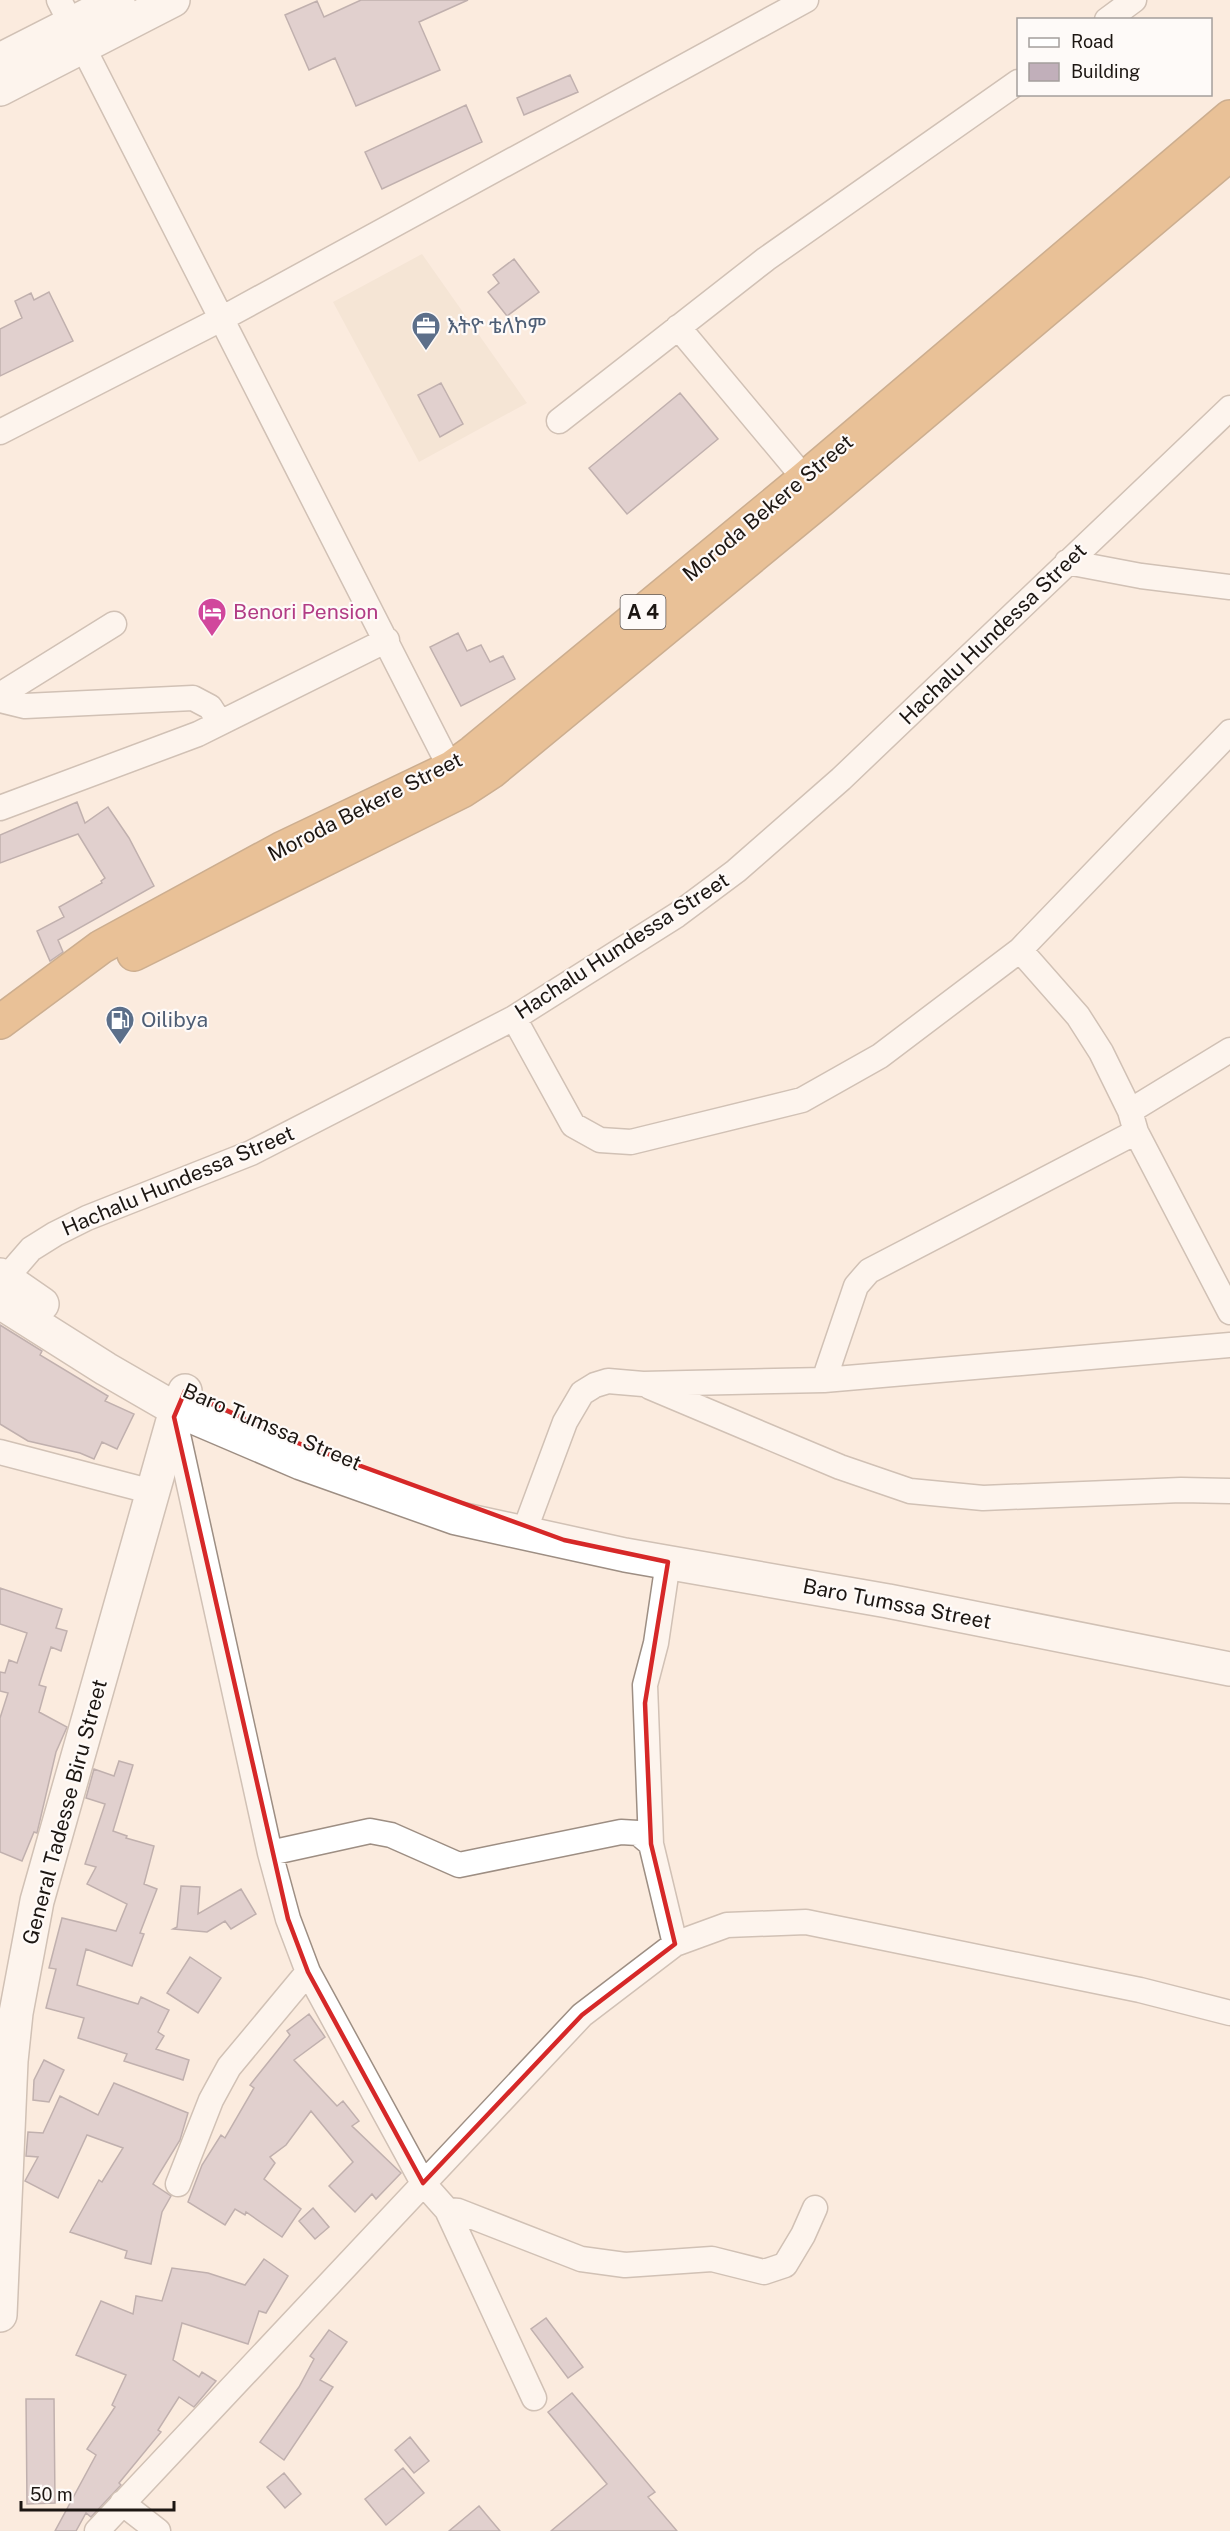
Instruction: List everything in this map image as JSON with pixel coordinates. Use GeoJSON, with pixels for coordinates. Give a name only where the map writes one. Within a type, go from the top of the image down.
{"type":"FeatureCollection","features":[{"type":"Feature","properties":{"kind":"highway","name":"Moroda Bekere Street"},"geometry":{"type":"LineString","coordinates":[[813,489],[1230,117]]}},
{"type":"Feature","properties":{"kind":"highway","name":"Moroda Bekere Street"},"geometry":{"type":"LineString","coordinates":[[8,1028],[107,956],[281,849],[456,779],[494,735],[813,489],[1230,154]]}},
{"type":"Feature","properties":{"kind":"street"},"geometry":{"type":"LineString","coordinates":[[0,60],[118,0]]}},
{"type":"Feature","properties":{"kind":"street"},"geometry":{"type":"LineString","coordinates":[[0,89],[71,24],[173,0]]}},
{"type":"Feature","properties":{"kind":"street"},"geometry":{"type":"LineString","coordinates":[[0,432],[223,318],[806,0]]}},
{"type":"Feature","properties":{"kind":"street"},"geometry":{"type":"LineString","coordinates":[[1110,18],[1134,0]]}},
{"type":"Feature","properties":{"kind":"street"},"geometry":{"type":"LineString","coordinates":[[71,24],[223,318],[350,574],[387,640],[456,779]]}},
{"type":"Feature","properties":{"kind":"street"},"geometry":{"type":"LineString","coordinates":[[559,421],[766,259],[1017,83]]}},
{"type":"Feature","properties":{"kind":"street"},"geometry":{"type":"LineString","coordinates":[[678,327],[813,489]]}},
{"type":"Feature","properties":{"kind":"street","name":"Hachalu Hundessa Street"},"geometry":{"type":"LineString","coordinates":[[2,1285],[31,1249],[55,1234],[87,1218],[251,1153],[514,1018],[676,915],[736,871],[841,780],[1230,408]]}},
{"type":"Feature","properties":{"kind":"street"},"geometry":{"type":"LineString","coordinates":[[1067,562],[1141,576],[1230,587]]}},
{"type":"Feature","properties":{"kind":"street"},"geometry":{"type":"LineString","coordinates":[[0,695],[114,624]]}},
{"type":"Feature","properties":{"kind":"street"},"geometry":{"type":"LineString","coordinates":[[0,808],[198,734],[219,721],[387,640]]}},
{"type":"Feature","properties":{"kind":"street"},"geometry":{"type":"LineString","coordinates":[[0,700],[25,706],[193,698],[210,707],[219,721]]}},
{"type":"Feature","properties":{"kind":"street"},"geometry":{"type":"LineString","coordinates":[[514,1018],[573,1125],[600,1140],[631,1142],[802,1100],[880,1056],[1020,950],[1230,732]]}},
{"type":"Feature","properties":{"kind":"street"},"geometry":{"type":"LineString","coordinates":[[1020,950],[1078,1016],[1101,1052],[1133,1121],[1230,1312]]}},
{"type":"Feature","properties":{"kind":"street"},"geometry":{"type":"LineString","coordinates":[[824,1380],[856,1286],[869,1270],[1133,1121],[1230,1050]]}},
{"type":"Feature","properties":{"kind":"street","name":"Baro Tumssa Street"},"geometry":{"type":"LineString","coordinates":[[2,1285],[104,1344],[178,1406],[301,1463],[456,1518],[668,1562],[888,1601],[1230,1670]]}},
{"type":"Feature","properties":{"kind":"street"},"geometry":{"type":"LineString","coordinates":[[527,1524],[565,1422],[582,1393],[595,1385],[608,1381],[643,1384],[824,1380],[1230,1344]]}},
{"type":"Feature","properties":{"kind":"street"},"geometry":{"type":"LineString","coordinates":[[643,1384],[840,1467],[910,1491],[983,1498],[1181,1490],[1230,1491]]}},
{"type":"Feature","properties":{"kind":"street"},"geometry":{"type":"LineString","coordinates":[[178,1406],[270,1853],[288,1919],[308,1972],[423,2183],[447,2210],[534,2398]]}},
{"type":"Feature","properties":{"kind":"street","name":"Baro Tumssa Street"},"geometry":{"type":"LineString","coordinates":[[178,1406],[296,1442],[527,1524],[564,1540]]}},
{"type":"Feature","properties":{"kind":"street","name":"General Tadesse Biru Street"},"geometry":{"type":"LineString","coordinates":[[0,2315],[8,2108],[16,2013],[40,1890],[178,1406]]}},
{"type":"Feature","properties":{"kind":"street"},"geometry":{"type":"LineString","coordinates":[[0,1452],[153,1492]]}},
{"type":"Feature","properties":{"kind":"street"},"geometry":{"type":"LineString","coordinates":[[668,1562],[656,1643],[645,1685],[651,1844],[675,1944]]}},
{"type":"Feature","properties":{"kind":"street"},"geometry":{"type":"LineString","coordinates":[[270,1853],[370,1831],[391,1835],[459,1865],[621,1832],[638,1833],[651,1844]]}},
{"type":"Feature","properties":{"kind":"street"},"geometry":{"type":"LineString","coordinates":[[97,2531],[582,2014],[675,1944],[727,1925],[806,1922],[1140,1990],[1230,2013]]}},
{"type":"Feature","properties":{"kind":"street"},"geometry":{"type":"LineString","coordinates":[[178,2184],[211,2100],[229,2067],[308,1972]]}},
{"type":"Feature","properties":{"kind":"street"},"geometry":{"type":"LineString","coordinates":[[447,2210],[458,2211],[581,2259],[625,2265],[712,2259],[764,2272],[785,2265],[803,2235],[814,2208]]}},
{"type":"Feature","properties":{"kind":"street"},"geometry":{"type":"LineString","coordinates":[[122,2503],[158,2531]]}},
{"type":"Feature","properties":{"kind":"highlighted area"},"geometry":{"type":"Polygon","coordinates":[[[185,1391],[295,1442],[564,1540],[668,1562],[645,1703],[651,1844],[675,1944],[582,2015],[423,2183],[308,1972],[288,1919],[174,1417],[185,1391]]]}},
{"type":"Feature","properties":{"kind":"shaded area","name":"እትዮ ቴለኮም"},"geometry":{"type":"Polygon","coordinates":[[[422,254],[527,403],[419,462],[333,302],[422,254]]]}},
{"type":"Feature","properties":{"kind":"building"},"geometry":{"type":"Polygon","coordinates":[[[361,0],[468,0],[419,22],[440,70],[356,106],[335,58],[309,70],[285,15],[317,1],[324,17],[361,0]]]}},
{"type":"Feature","properties":{"kind":"building"},"geometry":{"type":"Polygon","coordinates":[[[570,75],[578,92],[524,115],[517,98],[570,75]]]}},
{"type":"Feature","properties":{"kind":"building"},"geometry":{"type":"Polygon","coordinates":[[[466,105],[482,142],[382,189],[365,152],[466,105]]]}},
{"type":"Feature","properties":{"kind":"building"},"geometry":{"type":"Polygon","coordinates":[[[514,259],[539,292],[507,316],[488,292],[499,283],[493,275],[514,259]]]}},
{"type":"Feature","properties":{"kind":"building"},"geometry":{"type":"Polygon","coordinates":[[[49,292],[73,341],[0,376],[0,329],[22,318],[15,301],[31,293],[34,300],[49,292]]]}},
{"type":"Feature","properties":{"kind":"building"},"geometry":{"type":"Polygon","coordinates":[[[441,383],[463,424],[440,437],[418,395],[441,383]]]}},
{"type":"Feature","properties":{"kind":"building"},"geometry":{"type":"Polygon","coordinates":[[[680,393],[718,439],[627,514],[589,468],[680,393]]]}},
{"type":"Feature","properties":{"kind":"building"},"geometry":{"type":"Polygon","coordinates":[[[458,633],[467,651],[481,645],[490,662],[503,656],[515,679],[461,706],[430,647],[458,633]]]}},
{"type":"Feature","properties":{"kind":"building"},"geometry":{"type":"Polygon","coordinates":[[[77,802],[85,823],[108,807],[129,838],[154,886],[58,940],[63,952],[50,961],[37,931],[64,917],[59,907],[102,883],[101,881],[105,878],[78,834],[0,863],[0,835],[77,802]]]}},
{"type":"Feature","properties":{"kind":"building"},"geometry":{"type":"Polygon","coordinates":[[[0,1325],[42,1351],[40,1355],[108,1396],[105,1401],[134,1414],[117,1449],[102,1442],[94,1459],[80,1453],[28,1441],[0,1424],[0,1325]]]}},
{"type":"Feature","properties":{"kind":"building"},"geometry":{"type":"Polygon","coordinates":[[[0,1588],[62,1609],[56,1628],[67,1631],[61,1651],[51,1647],[39,1685],[46,1687],[39,1712],[67,1727],[56,1752],[37,1833],[34,1832],[22,1861],[0,1852],[0,1718],[8,1693],[0,1691],[0,1672],[5,1673],[9,1660],[17,1663],[27,1633],[0,1624],[0,1588]]]}},
{"type":"Feature","properties":{"kind":"building"},"geometry":{"type":"Polygon","coordinates":[[[119,1761],[133,1765],[113,1831],[127,1836],[126,1838],[154,1846],[144,1884],[157,1889],[140,1933],[144,1934],[132,1966],[86,1949],[77,1985],[138,2004],[141,1997],[169,2010],[158,2032],[164,2036],[156,2049],[189,2060],[183,2080],[124,2061],[127,2054],[78,2038],[84,2018],[46,2008],[56,1969],[49,1968],[62,1918],[116,1931],[127,1904],[87,1884],[96,1867],[85,1864],[105,1804],[86,1798],[94,1769],[114,1776],[119,1761]]]}},
{"type":"Feature","properties":{"kind":"building"},"geometry":{"type":"Polygon","coordinates":[[[181,1886],[200,1887],[198,1914],[241,1889],[256,1914],[231,1929],[225,1921],[207,1932],[173,1929],[177,1927],[181,1886]]]}},
{"type":"Feature","properties":{"kind":"building"},"geometry":{"type":"Polygon","coordinates":[[[190,1957],[221,1978],[198,2013],[167,1993],[190,1957]]]}},
{"type":"Feature","properties":{"kind":"building"},"geometry":{"type":"Polygon","coordinates":[[[309,2014],[325,2037],[294,2060],[337,2106],[343,2101],[359,2121],[352,2126],[401,2173],[376,2199],[372,2194],[355,2212],[329,2186],[353,2162],[311,2111],[286,2145],[270,2157],[275,2163],[264,2179],[301,2209],[282,2237],[246,2212],[245,2215],[235,2209],[225,2225],[188,2202],[202,2165],[221,2135],[225,2138],[254,2088],[250,2085],[290,2035],[287,2031],[309,2014]]]}},
{"type":"Feature","properties":{"kind":"building"},"geometry":{"type":"Polygon","coordinates":[[[44,2060],[64,2070],[49,2102],[33,2100],[34,2080],[44,2060]]]}},
{"type":"Feature","properties":{"kind":"building"},"geometry":{"type":"Polygon","coordinates":[[[114,2083],[188,2113],[180,2140],[153,2184],[171,2196],[162,2212],[151,2264],[125,2258],[127,2251],[70,2232],[99,2180],[102,2182],[123,2148],[87,2135],[58,2198],[25,2181],[38,2157],[26,2156],[28,2132],[43,2133],[60,2096],[98,2115],[114,2083]]]}},
{"type":"Feature","properties":{"kind":"building"},"geometry":{"type":"Polygon","coordinates":[[[313,2208],[329,2227],[315,2239],[299,2221],[313,2208]]]}},
{"type":"Feature","properties":{"kind":"building"},"geometry":{"type":"Polygon","coordinates":[[[264,2259],[288,2276],[266,2313],[259,2311],[248,2344],[182,2323],[173,2360],[199,2377],[202,2372],[216,2381],[194,2407],[179,2397],[158,2430],[161,2432],[119,2483],[121,2485],[91,2517],[86,2513],[76,2531],[55,2531],[96,2455],[87,2449],[115,2407],[112,2405],[126,2375],[76,2355],[101,2301],[133,2314],[136,2296],[162,2301],[172,2268],[208,2273],[245,2285],[264,2259]]]}},
{"type":"Feature","properties":{"kind":"building"},"geometry":{"type":"Polygon","coordinates":[[[546,2318],[583,2367],[568,2378],[531,2329],[546,2318]]]}},
{"type":"Feature","properties":{"kind":"building"},"geometry":{"type":"Polygon","coordinates":[[[329,2330],[347,2342],[320,2380],[333,2387],[284,2460],[260,2442],[299,2387],[314,2359],[310,2356],[329,2330]]]}},
{"type":"Feature","properties":{"kind":"building"},"geometry":{"type":"Polygon","coordinates":[[[572,2393],[655,2492],[648,2497],[677,2531],[551,2531],[607,2484],[548,2412],[572,2393]]]}},
{"type":"Feature","properties":{"kind":"building"},"geometry":{"type":"Polygon","coordinates":[[[26,2399],[54,2399],[55,2503],[27,2504],[26,2399]]]}},
{"type":"Feature","properties":{"kind":"building"},"geometry":{"type":"Polygon","coordinates":[[[410,2437],[429,2461],[414,2473],[395,2450],[410,2437]]]}},
{"type":"Feature","properties":{"kind":"building"},"geometry":{"type":"Polygon","coordinates":[[[403,2468],[424,2493],[386,2525],[365,2499],[403,2468]]]}},
{"type":"Feature","properties":{"kind":"building"},"geometry":{"type":"Polygon","coordinates":[[[284,2473],[301,2494],[285,2508],[267,2487],[284,2473]]]}},
{"type":"Feature","properties":{"kind":"building"},"geometry":{"type":"Polygon","coordinates":[[[479,2506],[500,2531],[449,2531],[479,2506]]]}},
{"type":"Feature","properties":{"kind":"place","name":"እትዮ ቴለኮም"},"geometry":{"type":"Point","coordinates":[426,352]}},
{"type":"Feature","properties":{"kind":"place","name":"Benori Pension"},"geometry":{"type":"Point","coordinates":[212,638]}},
{"type":"Feature","properties":{"kind":"place","name":"Oilibya"},"geometry":{"type":"Point","coordinates":[120,1046]}}]}
